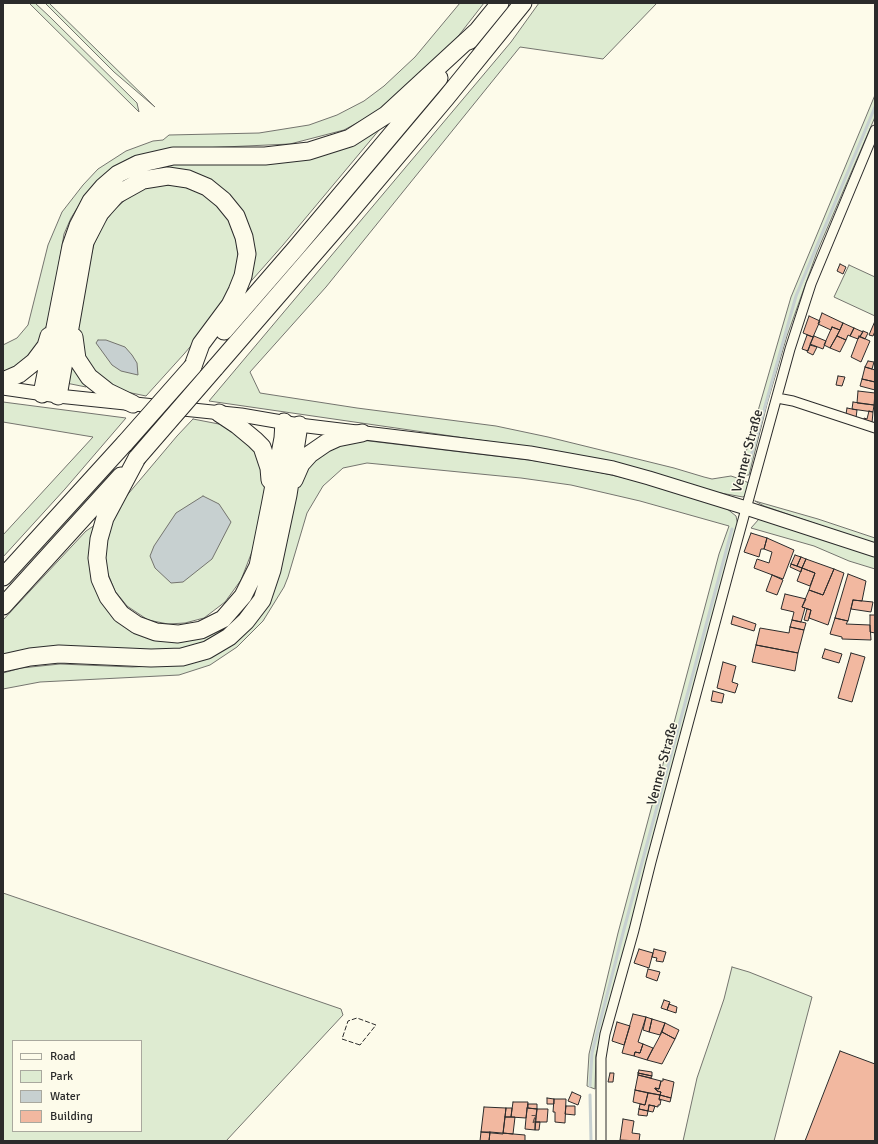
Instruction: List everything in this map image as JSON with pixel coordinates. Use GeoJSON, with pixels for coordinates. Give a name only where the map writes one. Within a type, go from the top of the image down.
{"type":"FeatureCollection","features":[{"type":"Feature","properties":{"kind":"highway"},"geometry":{"type":"LineString","coordinates":[[3,577],[125,443],[336,201],[500,3]]}},
{"type":"Feature","properties":{"kind":"highway"},"geometry":{"type":"LineString","coordinates":[[3,606],[137,458],[349,213],[446,98],[523,3]]}},
{"type":"Feature","properties":{"kind":"highway"},"geometry":{"type":"LineString","coordinates":[[133,404],[108,392],[90,377],[77,359],[67,311],[72,246],[78,226],[91,200],[118,174],[138,164],[173,156],[264,156],[309,151],[350,138],[386,115],[476,32]]}},
{"type":"Feature","properties":{"kind":"highway"},"geometry":{"type":"LineString","coordinates":[[50,395],[67,311],[85,242],[100,213],[116,195],[143,180],[168,176],[188,179],[207,187],[223,200],[236,216],[244,237],[247,254],[243,276],[230,305],[201,344],[193,366]]}},
{"type":"Feature","properties":{"kind":"highway"},"geometry":{"type":"LineString","coordinates":[[3,381],[19,374],[34,362],[46,346],[67,311]]}},
{"type":"Feature","properties":{"kind":"highway"},"geometry":{"type":"LineString","coordinates":[[219,413],[237,425],[262,447],[270,476],[270,506]]}},
{"type":"Feature","properties":{"kind":"highway"},"geometry":{"type":"LineString","coordinates":[[137,458],[105,518],[99,538],[97,558],[100,578],[108,597],[121,614],[137,625],[156,632],[178,634],[201,630],[223,619],[243,596],[258,566],[283,438],[291,424]]}},
{"type":"Feature","properties":{"kind":"highway"},"geometry":{"type":"LineString","coordinates":[[3,663],[30,657],[59,654],[151,658],[182,657],[207,650],[229,637],[246,621],[262,600],[272,570],[288,495],[291,424]]}},
{"type":"Feature","properties":{"kind":"highway"},"geometry":{"type":"LineString","coordinates":[[288,495],[302,464],[310,454],[326,443],[337,438],[362,433]]}},
{"type":"Feature","properties":{"kind":"street","name":"Venner Straße"},"geometry":{"type":"LineString","coordinates":[[601,1141],[601,1058],[605,1034],[746,508],[790,349],[811,284],[875,130]]}},
{"type":"Feature","properties":{"kind":"street"},"geometry":{"type":"LineString","coordinates":[[3,388],[50,395],[219,413],[291,424],[530,453],[612,468],[650,478],[875,550]]}},
{"type":"Feature","properties":{"kind":"street","name":"Venner Straße"},"geometry":{"type":"LineString","coordinates":[[777,398],[793,401],[875,428]]}},
{"type":"Feature","properties":{"kind":"green space"},"geometry":{"type":"Polygon","coordinates":[[[29,3],[35,3],[137,103],[139,112],[29,3]]]}},
{"type":"Feature","properties":{"kind":"green space"},"geometry":{"type":"Polygon","coordinates":[[[45,3],[49,3],[155,107],[114,72],[45,3]]]}},
{"type":"Feature","properties":{"kind":"green space"},"geometry":{"type":"Polygon","coordinates":[[[460,3],[484,3],[442,57],[390,105],[344,130],[290,144],[179,149],[159,152],[132,157],[108,171],[86,194],[71,218],[64,234],[51,312],[41,342],[30,359],[3,373],[3,345],[17,338],[28,325],[48,245],[62,212],[83,185],[98,169],[126,151],[153,141],[163,140],[169,135],[259,133],[309,125],[337,115],[364,101],[384,86],[415,57],[460,3]]]}},
{"type":"Feature","properties":{"kind":"green space"},"geometry":{"type":"Polygon","coordinates":[[[539,3],[657,3],[603,59],[520,47],[326,287],[250,372],[260,393],[357,408],[496,426],[548,437],[674,468],[712,479],[731,476],[749,483],[746,495],[743,497],[715,492],[611,463],[548,450],[209,401],[511,42],[539,3]]]}},
{"type":"Feature","properties":{"kind":"green space"},"geometry":{"type":"Polygon","coordinates":[[[875,95],[875,117],[817,252],[787,336],[767,404],[749,475],[745,475],[740,473],[791,297],[875,95]]]}},
{"type":"Feature","properties":{"kind":"green space"},"geometry":{"type":"Polygon","coordinates":[[[390,117],[245,288],[250,266],[224,194],[153,174],[77,238],[113,183],[165,161],[256,159],[390,117]]]}},
{"type":"Feature","properties":{"kind":"green space"},"geometry":{"type":"Polygon","coordinates":[[[174,185],[192,189],[206,196],[218,207],[229,221],[236,239],[238,255],[236,276],[224,307],[146,396],[117,390],[90,372],[77,337],[87,272],[94,244],[104,223],[114,210],[133,193],[151,186],[174,185]]]}},
{"type":"Feature","properties":{"kind":"green space"},"geometry":{"type":"Polygon","coordinates":[[[849,265],[875,277],[875,316],[834,297],[849,265]]]}},
{"type":"Feature","properties":{"kind":"green space"},"geometry":{"type":"Polygon","coordinates":[[[68,362],[87,382],[86,387],[66,383],[68,362]]]}},
{"type":"Feature","properties":{"kind":"green space"},"geometry":{"type":"Polygon","coordinates":[[[3,402],[126,418],[65,489],[3,557],[3,535],[93,437],[3,422],[3,402]]]}},
{"type":"Feature","properties":{"kind":"green space"},"geometry":{"type":"Polygon","coordinates":[[[193,419],[224,425],[255,446],[267,485],[253,549],[241,580],[225,602],[204,618],[185,623],[168,624],[148,620],[127,606],[115,591],[104,564],[105,542],[118,506],[193,419]]]}},
{"type":"Feature","properties":{"kind":"green space"},"geometry":{"type":"Polygon","coordinates":[[[361,440],[545,462],[585,469],[651,484],[726,508],[736,516],[738,526],[596,1055],[595,1089],[587,1086],[589,1054],[618,933],[719,554],[729,526],[640,501],[571,485],[521,478],[367,463],[343,468],[323,486],[307,513],[284,587],[263,621],[237,647],[210,665],[179,675],[40,682],[3,689],[3,673],[21,668],[60,664],[132,667],[174,665],[248,629],[297,484],[321,450],[361,440]]]}},
{"type":"Feature","properties":{"kind":"green space"},"geometry":{"type":"Polygon","coordinates":[[[755,501],[818,519],[875,538],[875,544],[764,506],[755,501]]]}},
{"type":"Feature","properties":{"kind":"green space"},"geometry":{"type":"Polygon","coordinates":[[[759,519],[875,555],[875,569],[849,561],[814,546],[751,528],[759,519]]]}},
{"type":"Feature","properties":{"kind":"green space"},"geometry":{"type":"Polygon","coordinates":[[[95,525],[92,568],[145,632],[224,620],[266,550],[259,592],[242,618],[216,638],[190,650],[3,659],[3,620],[86,531],[95,525]]]}},
{"type":"Feature","properties":{"kind":"green space"},"geometry":{"type":"Polygon","coordinates":[[[3,893],[341,1009],[343,1015],[226,1141],[3,1141],[3,893]]]}},
{"type":"Feature","properties":{"kind":"green space"},"geometry":{"type":"Polygon","coordinates":[[[732,967],[749,972],[812,997],[774,1141],[683,1141],[697,1078],[724,999],[732,967]]]}},
{"type":"Feature","properties":{"kind":"water"},"geometry":{"type":"Polygon","coordinates":[[[98,340],[106,340],[125,347],[137,363],[138,375],[121,371],[112,365],[96,343],[98,340]]]}},
{"type":"Feature","properties":{"kind":"water"},"geometry":{"type":"Polygon","coordinates":[[[203,496],[219,504],[231,522],[212,559],[183,582],[171,583],[155,568],[150,556],[154,546],[176,513],[203,496]]]}},
{"type":"Feature","properties":{"kind":"building"},"geometry":{"type":"Polygon","coordinates":[[[840,264],[846,267],[843,274],[837,271],[840,264]]]}},
{"type":"Feature","properties":{"kind":"building"},"geometry":{"type":"Polygon","coordinates":[[[822,313],[843,323],[840,330],[832,327],[831,330],[818,324],[822,313]]]}},
{"type":"Feature","properties":{"kind":"building"},"geometry":{"type":"Polygon","coordinates":[[[809,316],[820,321],[813,337],[803,333],[809,316]]]}},
{"type":"Feature","properties":{"kind":"building"},"geometry":{"type":"Polygon","coordinates":[[[875,321],[875,331],[873,336],[869,335],[875,321]]]}},
{"type":"Feature","properties":{"kind":"building"},"geometry":{"type":"Polygon","coordinates":[[[843,323],[854,328],[846,340],[837,336],[843,323]]]}},
{"type":"Feature","properties":{"kind":"building"},"geometry":{"type":"Polygon","coordinates":[[[832,327],[840,330],[830,348],[824,345],[832,327]]]}},
{"type":"Feature","properties":{"kind":"building"},"geometry":{"type":"Polygon","coordinates":[[[854,328],[863,332],[858,339],[850,336],[854,328]]]}},
{"type":"Feature","properties":{"kind":"building"},"geometry":{"type":"Polygon","coordinates":[[[863,331],[868,333],[865,339],[860,337],[863,331]]]}},
{"type":"Feature","properties":{"kind":"building"},"geometry":{"type":"Polygon","coordinates":[[[807,335],[813,337],[808,351],[802,349],[807,335]]]}},
{"type":"Feature","properties":{"kind":"building"},"geometry":{"type":"Polygon","coordinates":[[[814,336],[826,341],[823,349],[810,344],[814,336]]]}},
{"type":"Feature","properties":{"kind":"building"},"geometry":{"type":"Polygon","coordinates":[[[837,336],[846,340],[840,352],[830,348],[837,336]]]}},
{"type":"Feature","properties":{"kind":"building"},"geometry":{"type":"Polygon","coordinates":[[[859,336],[870,341],[861,362],[851,357],[859,336]]]}},
{"type":"Feature","properties":{"kind":"building"},"geometry":{"type":"Polygon","coordinates":[[[810,345],[817,347],[813,355],[807,352],[810,345]]]}},
{"type":"Feature","properties":{"kind":"building"},"geometry":{"type":"Polygon","coordinates":[[[868,361],[874,362],[872,369],[865,367],[868,361]]]}},
{"type":"Feature","properties":{"kind":"building"},"geometry":{"type":"Polygon","coordinates":[[[865,367],[875,370],[875,382],[862,379],[865,367]]]}},
{"type":"Feature","properties":{"kind":"building"},"geometry":{"type":"Polygon","coordinates":[[[838,376],[845,377],[842,386],[836,385],[838,376]]]}},
{"type":"Feature","properties":{"kind":"building"},"geometry":{"type":"Polygon","coordinates":[[[862,379],[875,382],[875,390],[860,386],[862,379]]]}},
{"type":"Feature","properties":{"kind":"building"},"geometry":{"type":"Polygon","coordinates":[[[858,391],[875,393],[874,405],[857,403],[858,391]]]}},
{"type":"Feature","properties":{"kind":"building"},"geometry":{"type":"Polygon","coordinates":[[[853,402],[874,405],[873,412],[852,409],[853,402]]]}},
{"type":"Feature","properties":{"kind":"building"},"geometry":{"type":"Polygon","coordinates":[[[847,408],[857,410],[856,418],[846,414],[847,408]]]}},
{"type":"Feature","properties":{"kind":"building"},"geometry":{"type":"Polygon","coordinates":[[[869,411],[873,412],[872,423],[863,421],[864,418],[867,419],[869,411]]]}},
{"type":"Feature","properties":{"kind":"building"},"geometry":{"type":"Polygon","coordinates":[[[751,533],[767,538],[764,549],[761,549],[759,557],[744,552],[751,533]]]}},
{"type":"Feature","properties":{"kind":"building"},"geometry":{"type":"Polygon","coordinates":[[[767,538],[794,550],[783,579],[754,568],[757,559],[769,563],[772,552],[764,549],[767,538]]]}},
{"type":"Feature","properties":{"kind":"building"},"geometry":{"type":"Polygon","coordinates":[[[795,555],[801,557],[797,566],[791,564],[795,555]]]}},
{"type":"Feature","properties":{"kind":"building"},"geometry":{"type":"Polygon","coordinates":[[[801,557],[806,559],[802,568],[797,566],[801,557]]]}},
{"type":"Feature","properties":{"kind":"building"},"geometry":{"type":"Polygon","coordinates":[[[806,559],[834,569],[823,595],[809,590],[815,573],[802,568],[806,559]]]}},
{"type":"Feature","properties":{"kind":"building"},"geometry":{"type":"Polygon","coordinates":[[[791,564],[802,568],[801,572],[790,567],[791,564]]]}},
{"type":"Feature","properties":{"kind":"building"},"geometry":{"type":"Polygon","coordinates":[[[802,568],[815,573],[810,586],[797,581],[802,568]]]}},
{"type":"Feature","properties":{"kind":"building"},"geometry":{"type":"Polygon","coordinates":[[[834,569],[844,573],[828,625],[809,618],[811,610],[802,607],[809,590],[823,595],[834,569]]]}},
{"type":"Feature","properties":{"kind":"building"},"geometry":{"type":"Polygon","coordinates":[[[848,574],[866,581],[862,601],[853,600],[848,621],[835,618],[848,574]]]}},
{"type":"Feature","properties":{"kind":"building"},"geometry":{"type":"Polygon","coordinates":[[[772,575],[783,580],[777,595],[766,591],[772,575]]]}},
{"type":"Feature","properties":{"kind":"building"},"geometry":{"type":"Polygon","coordinates":[[[785,594],[806,599],[802,607],[805,608],[801,622],[792,620],[794,612],[781,609],[785,594]]]}},
{"type":"Feature","properties":{"kind":"building"},"geometry":{"type":"Polygon","coordinates":[[[853,600],[873,602],[871,612],[851,609],[853,600]]]}},
{"type":"Feature","properties":{"kind":"building"},"geometry":{"type":"Polygon","coordinates":[[[807,609],[811,610],[808,621],[804,620],[807,609]]]}},
{"type":"Feature","properties":{"kind":"building"},"geometry":{"type":"Polygon","coordinates":[[[870,615],[875,615],[875,633],[870,632],[870,615]]]}},
{"type":"Feature","properties":{"kind":"building"},"geometry":{"type":"Polygon","coordinates":[[[733,616],[756,624],[754,631],[731,624],[733,616]]]}},
{"type":"Feature","properties":{"kind":"building"},"geometry":{"type":"Polygon","coordinates":[[[835,618],[848,621],[846,624],[870,625],[871,640],[842,639],[842,637],[830,634],[835,618]]]}},
{"type":"Feature","properties":{"kind":"building"},"geometry":{"type":"Polygon","coordinates":[[[792,620],[806,623],[804,630],[790,627],[792,620]]]}},
{"type":"Feature","properties":{"kind":"building"},"geometry":{"type":"Polygon","coordinates":[[[790,627],[804,630],[798,653],[756,645],[760,628],[789,633],[790,627]]]}},
{"type":"Feature","properties":{"kind":"building"},"geometry":{"type":"Polygon","coordinates":[[[756,645],[798,653],[795,671],[752,662],[756,645]]]}},
{"type":"Feature","properties":{"kind":"building"},"geometry":{"type":"Polygon","coordinates":[[[825,649],[842,654],[839,663],[822,658],[825,649]]]}},
{"type":"Feature","properties":{"kind":"building"},"geometry":{"type":"Polygon","coordinates":[[[851,653],[865,657],[852,702],[838,698],[851,653]]]}},
{"type":"Feature","properties":{"kind":"building"},"geometry":{"type":"Polygon","coordinates":[[[723,662],[736,666],[732,682],[738,684],[735,693],[717,688],[723,662]]]}},
{"type":"Feature","properties":{"kind":"building"},"geometry":{"type":"Polygon","coordinates":[[[713,691],[724,694],[722,703],[711,701],[713,691]]]}},
{"type":"Feature","properties":{"kind":"building"},"geometry":{"type":"Polygon","coordinates":[[[639,949],[653,953],[649,968],[634,963],[639,949]]]}},
{"type":"Feature","properties":{"kind":"building"},"geometry":{"type":"Polygon","coordinates":[[[654,949],[666,952],[663,962],[656,961],[657,958],[652,957],[654,949]]]}},
{"type":"Feature","properties":{"kind":"building"},"geometry":{"type":"Polygon","coordinates":[[[648,969],[660,972],[657,981],[646,977],[648,969]]]}},
{"type":"Feature","properties":{"kind":"building"},"geometry":{"type":"Polygon","coordinates":[[[664,1000],[670,1002],[667,1010],[661,1008],[664,1000]]]}},
{"type":"Feature","properties":{"kind":"building"},"geometry":{"type":"Polygon","coordinates":[[[669,1004],[677,1007],[676,1013],[667,1010],[669,1004]]]}},
{"type":"Feature","properties":{"kind":"building"},"geometry":{"type":"Polygon","coordinates":[[[633,1014],[646,1017],[638,1042],[643,1044],[640,1053],[635,1052],[634,1056],[622,1053],[633,1014]]]}},
{"type":"Feature","properties":{"kind":"building"},"geometry":{"type":"Polygon","coordinates":[[[646,1017],[652,1019],[649,1032],[643,1030],[646,1017]]]}},
{"type":"Feature","properties":{"kind":"building"},"geometry":{"type":"Polygon","coordinates":[[[652,1019],[665,1023],[660,1035],[649,1032],[652,1019]]]}},
{"type":"Feature","properties":{"kind":"building"},"geometry":{"type":"Polygon","coordinates":[[[617,1022],[630,1026],[624,1045],[612,1041],[617,1022]]]}},
{"type":"Feature","properties":{"kind":"building"},"geometry":{"type":"Polygon","coordinates":[[[665,1023],[679,1030],[675,1039],[662,1032],[665,1023]]]}},
{"type":"Feature","properties":{"kind":"building"},"geometry":{"type":"Polygon","coordinates":[[[662,1032],[675,1039],[662,1064],[647,1060],[662,1032]]]}},
{"type":"Feature","properties":{"kind":"building"},"geometry":{"type":"Polygon","coordinates":[[[643,1044],[653,1048],[647,1060],[634,1056],[635,1052],[640,1053],[643,1044]]]}},
{"type":"Feature","properties":{"kind":"building"},"geometry":{"type":"Polygon","coordinates":[[[840,1051],[875,1064],[875,1141],[805,1141],[840,1051]]]}},
{"type":"Feature","properties":{"kind":"building"},"geometry":{"type":"Polygon","coordinates":[[[639,1070],[652,1072],[652,1076],[638,1073],[639,1070]]]}},
{"type":"Feature","properties":{"kind":"building"},"geometry":{"type":"Polygon","coordinates":[[[610,1073],[614,1073],[613,1082],[608,1082],[610,1073]]]}},
{"type":"Feature","properties":{"kind":"building"},"geometry":{"type":"Polygon","coordinates":[[[638,1073],[652,1076],[651,1078],[638,1075],[638,1073]]]}},
{"type":"Feature","properties":{"kind":"building"},"geometry":{"type":"Polygon","coordinates":[[[638,1075],[661,1081],[659,1089],[655,1088],[657,1091],[661,1092],[660,1095],[635,1090],[638,1075]]]}},
{"type":"Feature","properties":{"kind":"building"},"geometry":{"type":"Polygon","coordinates":[[[663,1079],[674,1082],[671,1098],[660,1095],[661,1092],[655,1089],[659,1089],[663,1079]]]}},
{"type":"Feature","properties":{"kind":"building"},"geometry":{"type":"Polygon","coordinates":[[[635,1090],[648,1093],[645,1105],[633,1102],[635,1090]]]}},
{"type":"Feature","properties":{"kind":"building"},"geometry":{"type":"Polygon","coordinates":[[[572,1092],[581,1096],[578,1105],[568,1101],[572,1092]]]}},
{"type":"Feature","properties":{"kind":"building"},"geometry":{"type":"Polygon","coordinates":[[[648,1093],[660,1095],[660,1105],[658,1105],[658,1107],[649,1105],[648,1111],[639,1109],[640,1104],[645,1105],[648,1093]]]}},
{"type":"Feature","properties":{"kind":"building"},"geometry":{"type":"Polygon","coordinates":[[[660,1095],[671,1098],[670,1102],[659,1099],[660,1095]]]}},
{"type":"Feature","properties":{"kind":"building"},"geometry":{"type":"Polygon","coordinates":[[[547,1098],[554,1099],[554,1104],[547,1104],[547,1098]]]}},
{"type":"Feature","properties":{"kind":"building"},"geometry":{"type":"Polygon","coordinates":[[[554,1099],[566,1099],[565,1123],[555,1122],[555,1112],[553,1112],[554,1099]]]}},
{"type":"Feature","properties":{"kind":"building"},"geometry":{"type":"Polygon","coordinates":[[[513,1102],[528,1102],[526,1118],[511,1117],[513,1102]]]}},
{"type":"Feature","properties":{"kind":"building"},"geometry":{"type":"Polygon","coordinates":[[[528,1104],[537,1104],[537,1109],[528,1108],[528,1104]]]}},
{"type":"Feature","properties":{"kind":"building"},"geometry":{"type":"Polygon","coordinates":[[[649,1105],[655,1106],[653,1112],[648,1111],[649,1105]]]}},
{"type":"Feature","properties":{"kind":"building"},"geometry":{"type":"Polygon","coordinates":[[[566,1106],[575,1106],[575,1115],[565,1114],[566,1106]]]}},
{"type":"Feature","properties":{"kind":"building"},"geometry":{"type":"Polygon","coordinates":[[[484,1107],[506,1108],[503,1134],[481,1132],[484,1107]]]}},
{"type":"Feature","properties":{"kind":"building"},"geometry":{"type":"Polygon","coordinates":[[[506,1108],[512,1108],[511,1117],[505,1117],[506,1108]]]}},
{"type":"Feature","properties":{"kind":"building"},"geometry":{"type":"Polygon","coordinates":[[[527,1108],[537,1109],[535,1130],[525,1129],[527,1108]]]}},
{"type":"Feature","properties":{"kind":"building"},"geometry":{"type":"Polygon","coordinates":[[[537,1109],[548,1109],[547,1122],[535,1122],[537,1109]]]}},
{"type":"Feature","properties":{"kind":"building"},"geometry":{"type":"Polygon","coordinates":[[[639,1109],[648,1111],[647,1116],[638,1115],[639,1109]]]}},
{"type":"Feature","properties":{"kind":"building"},"geometry":{"type":"Polygon","coordinates":[[[505,1117],[515,1117],[513,1134],[503,1133],[505,1117]]]}},
{"type":"Feature","properties":{"kind":"building"},"geometry":{"type":"Polygon","coordinates":[[[623,1119],[634,1121],[632,1133],[640,1134],[639,1141],[620,1140],[623,1119]]]}},
{"type":"Feature","properties":{"kind":"building"},"geometry":{"type":"Polygon","coordinates":[[[535,1122],[540,1122],[539,1130],[535,1130],[535,1122]]]}},
{"type":"Feature","properties":{"kind":"building"},"geometry":{"type":"Polygon","coordinates":[[[481,1132],[490,1132],[489,1141],[480,1141],[481,1132]]]}},
{"type":"Feature","properties":{"kind":"building"},"geometry":{"type":"Polygon","coordinates":[[[490,1132],[525,1135],[525,1141],[489,1141],[490,1132]]]}},
{"type":"Feature","properties":{"kind":"waterway"},"geometry":{"type":"LineString","coordinates":[[748,467],[796,296],[875,107]]}},
{"type":"Feature","properties":{"kind":"waterway"},"geometry":{"type":"LineString","coordinates":[[590,1086],[592,1053],[732,529]]}},
{"type":"Feature","properties":{"kind":"waterway"},"geometry":{"type":"LineString","coordinates":[[590,1095],[591,1141]]}},
{"type":"Feature","properties":{"kind":"fence"},"geometry":{"type":"LineString","coordinates":[[357,1018],[376,1025],[360,1045],[342,1039],[348,1021],[357,1018]]}}]}
